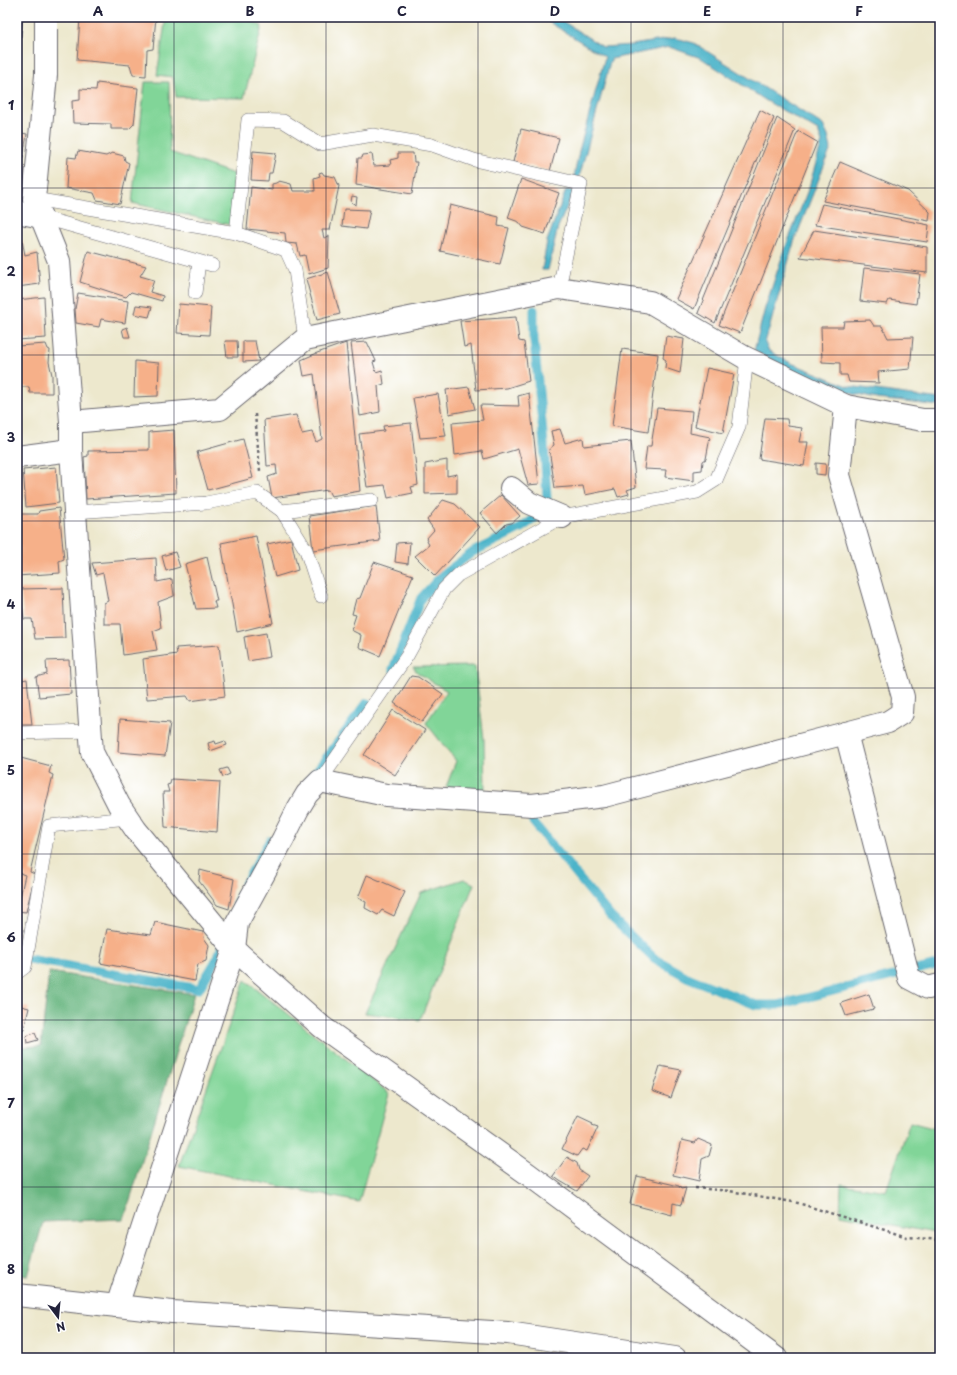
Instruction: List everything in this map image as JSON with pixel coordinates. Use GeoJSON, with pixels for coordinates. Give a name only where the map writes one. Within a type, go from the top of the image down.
{"type":"FeatureCollection","features":[{"type":"Feature","properties":{"kind":"street"},"geometry":{"type":"LineString","coordinates":[[46,17],[46,75],[38,208],[59,262],[71,422],[71,450],[92,752],[119,805],[234,949],[322,1027],[528,1174],[776,1358]]}},
{"type":"Feature","properties":{"kind":"street"},"geometry":{"type":"LineString","coordinates":[[17,212],[38,208]]}},
{"type":"Feature","properties":{"kind":"street"},"geometry":{"type":"LineString","coordinates":[[71,422],[220,409],[305,339],[559,288],[650,302],[748,358],[846,406],[924,420],[940,420]]}},
{"type":"Feature","properties":{"kind":"street"},"geometry":{"type":"LineString","coordinates":[[118,1306],[234,949],[237,923],[298,809],[307,794],[320,781],[386,795],[532,805],[604,796],[888,722],[902,713],[903,697],[838,475],[846,406]]}},
{"type":"Feature","properties":{"kind":"street"},"geometry":{"type":"LineString","coordinates":[[17,457],[71,450]]}},
{"type":"Feature","properties":{"kind":"street"},"geometry":{"type":"LineString","coordinates":[[511,488],[529,503],[562,517]]}},
{"type":"Feature","properties":{"kind":"street"},"geometry":{"type":"LineString","coordinates":[[846,733],[909,978],[928,988],[940,984]]}},
{"type":"Feature","properties":{"kind":"street"},"geometry":{"type":"LineString","coordinates":[[17,1295],[172,1312],[508,1333],[675,1358]]}},
{"type":"Feature","properties":{"kind":"lane"},"geometry":{"type":"LineString","coordinates":[[236,233],[248,120],[283,121],[320,144],[373,135],[432,145],[474,160],[581,184],[559,288]]}},
{"type":"Feature","properties":{"kind":"lane"},"geometry":{"type":"LineString","coordinates":[[38,208],[236,233],[286,250],[294,270],[305,339]]}},
{"type":"Feature","properties":{"kind":"lane"},"geometry":{"type":"LineString","coordinates":[[38,208],[205,263],[195,293]]}},
{"type":"Feature","properties":{"kind":"lane"},"geometry":{"type":"LineString","coordinates":[[320,781],[407,656],[444,588],[458,575],[562,517],[697,492],[716,480],[739,427],[748,358]]}},
{"type":"Feature","properties":{"kind":"lane"},"geometry":{"type":"LineString","coordinates":[[75,512],[206,503],[257,493],[282,510],[306,550],[321,596]]}},
{"type":"Feature","properties":{"kind":"lane"},"geometry":{"type":"LineString","coordinates":[[282,510],[372,500]]}},
{"type":"Feature","properties":{"kind":"lane"},"geometry":{"type":"LineString","coordinates":[[17,733],[91,731]]}},
{"type":"Feature","properties":{"kind":"lane"},"geometry":{"type":"LineString","coordinates":[[17,973],[25,967],[49,826],[128,818]]}},
{"type":"Feature","properties":{"kind":"path"},"geometry":{"type":"LineString","coordinates":[[252,382],[263,497]]}},
{"type":"Feature","properties":{"kind":"path"},"geometry":{"type":"LineString","coordinates":[[695,1188],[730,1191],[798,1203],[907,1237],[940,1240]]}},
{"type":"Feature","properties":{"kind":"green space"},"geometry":{"type":"Polygon","coordinates":[[[166,17],[243,17],[262,26],[244,98],[176,97],[173,77],[157,75],[166,17]]]}},
{"type":"Feature","properties":{"kind":"green space"},"geometry":{"type":"Polygon","coordinates":[[[145,82],[169,82],[170,152],[234,174],[231,225],[132,203],[145,82]]]}},
{"type":"Feature","properties":{"kind":"green space"},"geometry":{"type":"Polygon","coordinates":[[[475,666],[484,739],[485,792],[446,787],[456,761],[426,723],[447,691],[418,673],[413,667],[475,666]]]}},
{"type":"Feature","properties":{"kind":"green space"},"geometry":{"type":"Polygon","coordinates":[[[464,879],[474,884],[420,1020],[365,1013],[421,893],[464,879]]]}},
{"type":"Feature","properties":{"kind":"green space"},"geometry":{"type":"Polygon","coordinates":[[[49,972],[194,994],[124,1219],[43,1222],[28,1276],[17,1275],[17,1047],[41,1046],[49,972]]]}},
{"type":"Feature","properties":{"kind":"green space"},"geometry":{"type":"Polygon","coordinates":[[[245,980],[389,1093],[359,1202],[179,1166],[245,980]]]}},
{"type":"Feature","properties":{"kind":"green space"},"geometry":{"type":"Polygon","coordinates":[[[910,1122],[940,1130],[940,1234],[840,1215],[841,1184],[886,1191],[910,1122]]]}},
{"type":"Feature","properties":{"kind":"water"},"geometry":{"type":"Polygon","coordinates":[[[541,17],[556,17],[603,47],[632,45],[675,38],[694,43],[823,125],[831,148],[794,242],[765,343],[769,351],[791,363],[848,386],[940,399],[940,406],[877,399],[830,389],[754,351],[765,308],[783,254],[809,187],[822,142],[818,131],[765,100],[701,58],[669,47],[611,59],[579,178],[574,177],[579,151],[605,57],[541,17]]]}},
{"type":"Feature","properties":{"kind":"water"},"geometry":{"type":"Polygon","coordinates":[[[566,190],[574,191],[558,227],[548,270],[542,270],[547,241],[566,190]]]}},
{"type":"Feature","properties":{"kind":"building"},"geometry":{"type":"Polygon","coordinates":[[[17,17],[23,17],[21,37],[17,36],[17,17]]]}},
{"type":"Feature","properties":{"kind":"building"},"geometry":{"type":"Polygon","coordinates":[[[97,17],[156,17],[153,49],[147,50],[146,76],[133,75],[130,65],[77,60],[80,18],[97,19],[97,17]]]}},
{"type":"Feature","properties":{"kind":"building"},"geometry":{"type":"Polygon","coordinates":[[[97,83],[138,88],[134,124],[129,129],[111,129],[111,124],[73,123],[72,101],[80,100],[80,89],[96,90],[97,83]]]}},
{"type":"Feature","properties":{"kind":"building"},"geometry":{"type":"Polygon","coordinates":[[[760,110],[774,118],[694,309],[676,299],[760,110]]]}},
{"type":"Feature","properties":{"kind":"building"},"geometry":{"type":"Polygon","coordinates":[[[777,118],[795,130],[715,323],[698,313],[777,118]]]}},
{"type":"Feature","properties":{"kind":"building"},"geometry":{"type":"Polygon","coordinates":[[[521,129],[559,138],[550,171],[513,162],[521,129]]]}},
{"type":"Feature","properties":{"kind":"building"},"geometry":{"type":"Polygon","coordinates":[[[798,131],[817,142],[740,333],[719,325],[798,131]]]}},
{"type":"Feature","properties":{"kind":"building"},"geometry":{"type":"Polygon","coordinates":[[[17,132],[27,134],[19,180],[17,181],[17,132]]]}},
{"type":"Feature","properties":{"kind":"building"},"geometry":{"type":"Polygon","coordinates":[[[78,151],[106,156],[112,153],[124,156],[125,161],[129,163],[120,204],[97,200],[94,193],[66,188],[68,157],[76,158],[78,151]]]}},
{"type":"Feature","properties":{"kind":"building"},"geometry":{"type":"Polygon","coordinates":[[[253,151],[276,153],[272,173],[269,173],[268,181],[251,180],[253,151]]]}},
{"type":"Feature","properties":{"kind":"building"},"geometry":{"type":"Polygon","coordinates":[[[398,153],[413,153],[414,162],[417,162],[412,194],[356,185],[358,158],[362,158],[363,155],[372,154],[374,166],[391,165],[390,160],[398,158],[398,153]]]}},
{"type":"Feature","properties":{"kind":"building"},"geometry":{"type":"Polygon","coordinates":[[[840,162],[908,191],[930,212],[929,221],[823,201],[840,162]]]}},
{"type":"Feature","properties":{"kind":"building"},"geometry":{"type":"Polygon","coordinates":[[[322,172],[324,175],[335,177],[339,186],[330,230],[322,230],[324,238],[329,236],[328,268],[309,274],[305,255],[300,256],[297,244],[286,243],[285,233],[247,229],[251,187],[272,190],[272,184],[279,181],[291,184],[293,191],[315,191],[314,178],[320,176],[319,173],[322,172]]]}},
{"type":"Feature","properties":{"kind":"building"},"geometry":{"type":"Polygon","coordinates":[[[521,179],[559,193],[545,234],[523,227],[519,222],[508,218],[521,179]]]}},
{"type":"Feature","properties":{"kind":"building"},"geometry":{"type":"Polygon","coordinates":[[[352,196],[357,197],[356,205],[351,202],[352,196]]]}},
{"type":"Feature","properties":{"kind":"building"},"geometry":{"type":"Polygon","coordinates":[[[822,204],[929,225],[927,242],[815,225],[822,204]]]}},
{"type":"Feature","properties":{"kind":"building"},"geometry":{"type":"Polygon","coordinates":[[[450,205],[499,217],[498,226],[509,228],[500,264],[440,251],[450,205]]]}},
{"type":"Feature","properties":{"kind":"building"},"geometry":{"type":"Polygon","coordinates":[[[344,209],[370,210],[366,229],[342,226],[344,209]]]}},
{"type":"Feature","properties":{"kind":"building"},"geometry":{"type":"Polygon","coordinates":[[[814,230],[927,247],[927,273],[800,257],[814,230]]]}},
{"type":"Feature","properties":{"kind":"building"},"geometry":{"type":"Polygon","coordinates":[[[22,240],[25,255],[37,252],[40,284],[17,287],[17,242],[22,240]]]}},
{"type":"Feature","properties":{"kind":"building"},"geometry":{"type":"Polygon","coordinates":[[[88,251],[146,266],[140,276],[154,280],[150,292],[163,296],[162,301],[131,292],[126,297],[80,282],[88,251]]]}},
{"type":"Feature","properties":{"kind":"building"},"geometry":{"type":"Polygon","coordinates":[[[864,268],[920,274],[916,304],[889,300],[887,304],[860,301],[864,268]]]}},
{"type":"Feature","properties":{"kind":"building"},"geometry":{"type":"Polygon","coordinates":[[[328,272],[340,314],[317,320],[306,279],[328,272]]]}},
{"type":"Feature","properties":{"kind":"building"},"geometry":{"type":"Polygon","coordinates":[[[78,293],[128,301],[125,323],[101,319],[99,327],[76,323],[75,309],[78,293]]]}},
{"type":"Feature","properties":{"kind":"building"},"geometry":{"type":"Polygon","coordinates":[[[44,297],[46,338],[17,340],[17,300],[44,297]]]}},
{"type":"Feature","properties":{"kind":"building"},"geometry":{"type":"Polygon","coordinates":[[[179,304],[211,307],[209,335],[177,333],[179,304]]]}},
{"type":"Feature","properties":{"kind":"building"},"geometry":{"type":"Polygon","coordinates":[[[136,305],[152,307],[149,317],[134,314],[136,305]]]}},
{"type":"Feature","properties":{"kind":"building"},"geometry":{"type":"Polygon","coordinates":[[[516,317],[519,341],[524,342],[529,381],[507,388],[476,390],[471,345],[464,347],[460,321],[516,317]]]}},
{"type":"Feature","properties":{"kind":"building"},"geometry":{"type":"Polygon","coordinates":[[[870,320],[874,326],[882,326],[888,338],[913,337],[910,369],[878,372],[879,383],[849,382],[847,375],[840,375],[840,363],[822,362],[821,327],[843,327],[844,321],[870,320]]]}},
{"type":"Feature","properties":{"kind":"building"},"geometry":{"type":"Polygon","coordinates":[[[127,327],[130,337],[124,337],[122,329],[127,327]]]}},
{"type":"Feature","properties":{"kind":"building"},"geometry":{"type":"Polygon","coordinates":[[[666,336],[684,339],[680,373],[665,368],[666,360],[663,358],[666,336]]]}},
{"type":"Feature","properties":{"kind":"building"},"geometry":{"type":"Polygon","coordinates":[[[225,341],[237,341],[238,357],[227,357],[225,341]]]}},
{"type":"Feature","properties":{"kind":"building"},"geometry":{"type":"Polygon","coordinates":[[[243,341],[255,341],[259,361],[243,362],[243,341]]]}},
{"type":"Feature","properties":{"kind":"building"},"geometry":{"type":"Polygon","coordinates":[[[367,342],[376,361],[373,362],[376,372],[382,370],[384,384],[378,386],[380,412],[360,416],[351,343],[367,342]]]}},
{"type":"Feature","properties":{"kind":"building"},"geometry":{"type":"Polygon","coordinates":[[[346,343],[360,491],[331,496],[328,490],[272,498],[268,477],[277,474],[276,465],[267,466],[264,420],[296,415],[302,434],[312,432],[316,442],[322,439],[314,374],[304,376],[301,360],[346,343]]]}},
{"type":"Feature","properties":{"kind":"building"},"geometry":{"type":"Polygon","coordinates":[[[46,344],[50,350],[49,362],[52,375],[52,393],[30,393],[29,387],[17,387],[17,346],[46,344]]]}},
{"type":"Feature","properties":{"kind":"building"},"geometry":{"type":"Polygon","coordinates":[[[622,349],[658,354],[648,432],[612,426],[622,349]]]}},
{"type":"Feature","properties":{"kind":"building"},"geometry":{"type":"Polygon","coordinates":[[[135,361],[159,363],[158,396],[134,397],[135,361]]]}},
{"type":"Feature","properties":{"kind":"building"},"geometry":{"type":"Polygon","coordinates":[[[707,368],[734,374],[723,433],[695,426],[707,368]]]}},
{"type":"Feature","properties":{"kind":"building"},"geometry":{"type":"Polygon","coordinates":[[[469,387],[475,409],[449,414],[446,390],[469,387]]]}},
{"type":"Feature","properties":{"kind":"building"},"geometry":{"type":"Polygon","coordinates":[[[529,393],[539,484],[528,485],[518,449],[484,459],[482,451],[455,455],[452,423],[483,420],[480,405],[519,406],[518,396],[529,393]]]}},
{"type":"Feature","properties":{"kind":"building"},"geometry":{"type":"Polygon","coordinates":[[[438,394],[446,436],[420,438],[413,398],[438,394]]]}},
{"type":"Feature","properties":{"kind":"building"},"geometry":{"type":"Polygon","coordinates":[[[657,408],[692,411],[690,433],[710,437],[706,459],[703,461],[702,470],[694,471],[694,481],[665,477],[666,470],[644,469],[647,446],[651,446],[657,408]]]}},
{"type":"Feature","properties":{"kind":"building"},"geometry":{"type":"Polygon","coordinates":[[[765,418],[787,419],[788,426],[802,428],[799,442],[808,442],[804,466],[759,459],[765,418]]]}},
{"type":"Feature","properties":{"kind":"building"},"geometry":{"type":"Polygon","coordinates":[[[411,423],[418,485],[411,487],[413,493],[388,498],[385,485],[367,487],[359,434],[384,431],[383,426],[411,423]]]}},
{"type":"Feature","properties":{"kind":"building"},"geometry":{"type":"Polygon","coordinates":[[[560,429],[565,443],[583,438],[584,446],[631,441],[636,487],[627,490],[629,494],[618,497],[615,489],[585,495],[583,486],[555,488],[549,449],[554,445],[551,431],[560,429]]]}},
{"type":"Feature","properties":{"kind":"building"},"geometry":{"type":"Polygon","coordinates":[[[174,430],[176,493],[86,499],[84,457],[88,456],[88,451],[149,450],[149,432],[174,430]]]}},
{"type":"Feature","properties":{"kind":"building"},"geometry":{"type":"Polygon","coordinates":[[[243,439],[253,478],[208,490],[197,452],[243,439]]]}},
{"type":"Feature","properties":{"kind":"building"},"geometry":{"type":"Polygon","coordinates":[[[447,460],[447,476],[457,474],[457,493],[425,494],[425,464],[447,460]]]}},
{"type":"Feature","properties":{"kind":"building"},"geometry":{"type":"Polygon","coordinates":[[[816,463],[826,464],[825,475],[816,474],[816,463]]]}},
{"type":"Feature","properties":{"kind":"building"},"geometry":{"type":"Polygon","coordinates":[[[56,467],[59,503],[26,507],[23,470],[56,467]]]}},
{"type":"Feature","properties":{"kind":"building"},"geometry":{"type":"Polygon","coordinates":[[[501,495],[520,516],[512,523],[506,524],[497,533],[480,513],[501,495]]]}},
{"type":"Feature","properties":{"kind":"building"},"geometry":{"type":"Polygon","coordinates":[[[443,500],[455,504],[480,527],[435,576],[415,556],[429,545],[426,539],[434,530],[427,520],[443,500]]]}},
{"type":"Feature","properties":{"kind":"building"},"geometry":{"type":"Polygon","coordinates":[[[376,506],[380,541],[313,550],[309,516],[376,506]]]}},
{"type":"Feature","properties":{"kind":"building"},"geometry":{"type":"Polygon","coordinates":[[[59,508],[64,559],[59,561],[60,573],[17,576],[17,509],[19,509],[20,514],[38,514],[39,511],[59,508]]]}},
{"type":"Feature","properties":{"kind":"building"},"geometry":{"type":"Polygon","coordinates":[[[256,536],[273,623],[237,632],[221,543],[256,536]]]}},
{"type":"Feature","properties":{"kind":"building"},"geometry":{"type":"Polygon","coordinates":[[[291,539],[298,570],[275,577],[267,544],[291,539]]]}},
{"type":"Feature","properties":{"kind":"building"},"geometry":{"type":"Polygon","coordinates":[[[410,542],[408,564],[395,562],[397,543],[410,542]]]}},
{"type":"Feature","properties":{"kind":"building"},"geometry":{"type":"Polygon","coordinates":[[[175,552],[180,567],[166,571],[162,556],[175,552]]]}},
{"type":"Feature","properties":{"kind":"building"},"geometry":{"type":"Polygon","coordinates":[[[207,557],[217,601],[214,601],[216,608],[196,609],[185,564],[207,557]]]}},
{"type":"Feature","properties":{"kind":"building"},"geometry":{"type":"Polygon","coordinates":[[[156,558],[157,582],[172,579],[174,596],[158,602],[161,628],[153,631],[157,650],[123,655],[120,624],[104,624],[104,603],[108,601],[103,573],[96,575],[92,563],[156,558]]]}},
{"type":"Feature","properties":{"kind":"building"},"geometry":{"type":"Polygon","coordinates":[[[374,562],[413,575],[380,656],[359,647],[361,635],[351,630],[356,615],[352,614],[356,599],[360,598],[374,562]]]}},
{"type":"Feature","properties":{"kind":"building"},"geometry":{"type":"Polygon","coordinates":[[[63,588],[65,638],[35,639],[32,619],[24,619],[20,589],[63,588]]]}},
{"type":"Feature","properties":{"kind":"building"},"geometry":{"type":"Polygon","coordinates":[[[266,633],[270,657],[248,661],[244,637],[266,633]]]}},
{"type":"Feature","properties":{"kind":"building"},"geometry":{"type":"Polygon","coordinates":[[[219,645],[225,696],[190,701],[187,696],[147,699],[143,659],[177,654],[176,648],[219,645]]]}},
{"type":"Feature","properties":{"kind":"building"},"geometry":{"type":"Polygon","coordinates":[[[69,660],[71,694],[39,697],[36,677],[47,674],[46,661],[69,660]]]}},
{"type":"Feature","properties":{"kind":"building"},"geometry":{"type":"Polygon","coordinates":[[[411,676],[418,677],[443,694],[422,722],[394,703],[411,676]]]}},
{"type":"Feature","properties":{"kind":"building"},"geometry":{"type":"Polygon","coordinates":[[[27,679],[32,725],[17,725],[17,681],[27,679]]]}},
{"type":"Feature","properties":{"kind":"building"},"geometry":{"type":"Polygon","coordinates":[[[393,710],[425,730],[395,775],[364,755],[393,710]]]}},
{"type":"Feature","properties":{"kind":"building"},"geometry":{"type":"Polygon","coordinates":[[[120,719],[170,723],[165,756],[118,752],[120,719]]]}},
{"type":"Feature","properties":{"kind":"building"},"geometry":{"type":"Polygon","coordinates":[[[215,741],[216,744],[225,741],[227,745],[210,751],[208,743],[215,741]]]}},
{"type":"Feature","properties":{"kind":"building"},"geometry":{"type":"Polygon","coordinates":[[[17,757],[51,766],[49,773],[53,775],[30,872],[35,874],[26,912],[17,911],[25,875],[17,872],[17,757]]]}},
{"type":"Feature","properties":{"kind":"building"},"geometry":{"type":"Polygon","coordinates":[[[227,768],[230,774],[223,777],[220,770],[227,768]]]}},
{"type":"Feature","properties":{"kind":"building"},"geometry":{"type":"Polygon","coordinates":[[[171,779],[220,782],[217,832],[165,827],[163,792],[169,792],[167,785],[170,784],[171,779]]]}},
{"type":"Feature","properties":{"kind":"building"},"geometry":{"type":"Polygon","coordinates":[[[200,870],[234,879],[229,909],[217,905],[199,881],[200,870]]]}},
{"type":"Feature","properties":{"kind":"building"},"geometry":{"type":"Polygon","coordinates":[[[367,875],[405,892],[394,916],[382,910],[378,915],[365,908],[366,902],[358,898],[367,875]]]}},
{"type":"Feature","properties":{"kind":"building"},"geometry":{"type":"Polygon","coordinates":[[[155,922],[203,932],[204,938],[209,945],[206,961],[198,964],[195,981],[100,963],[107,929],[151,935],[155,922]]]}},
{"type":"Feature","properties":{"kind":"building"},"geometry":{"type":"Polygon","coordinates":[[[869,994],[874,1009],[846,1016],[841,1003],[869,994]]]}},
{"type":"Feature","properties":{"kind":"building"},"geometry":{"type":"Polygon","coordinates":[[[17,1005],[29,1008],[24,1029],[18,1032],[19,1038],[17,1038],[17,1005]]]}},
{"type":"Feature","properties":{"kind":"building"},"geometry":{"type":"Polygon","coordinates":[[[35,1033],[38,1040],[27,1043],[26,1036],[35,1033]]]}},
{"type":"Feature","properties":{"kind":"building"},"geometry":{"type":"Polygon","coordinates":[[[660,1066],[681,1070],[671,1098],[652,1091],[660,1066]]]}},
{"type":"Feature","properties":{"kind":"building"},"geometry":{"type":"Polygon","coordinates":[[[578,1116],[598,1127],[587,1151],[582,1149],[577,1156],[562,1149],[578,1116]]]}},
{"type":"Feature","properties":{"kind":"building"},"geometry":{"type":"Polygon","coordinates":[[[698,1139],[712,1145],[709,1156],[702,1159],[699,1181],[673,1175],[682,1140],[695,1143],[698,1139]]]}},
{"type":"Feature","properties":{"kind":"building"},"geometry":{"type":"Polygon","coordinates":[[[567,1157],[577,1163],[579,1170],[588,1176],[577,1191],[553,1176],[567,1157]]]}},
{"type":"Feature","properties":{"kind":"building"},"geometry":{"type":"Polygon","coordinates":[[[637,1176],[679,1186],[681,1189],[686,1188],[681,1205],[673,1203],[672,1215],[630,1204],[637,1176]]]}},
{"type":"Feature","properties":{"kind":"waterway"},"geometry":{"type":"LineString","coordinates":[[393,669],[421,598],[442,575],[473,552],[521,528],[541,514],[547,499],[544,444],[534,340],[534,310]]}},
{"type":"Feature","properties":{"kind":"waterway"},"geometry":{"type":"LineString","coordinates":[[309,781],[367,703]]}},
{"type":"Feature","properties":{"kind":"waterway"},"geometry":{"type":"LineString","coordinates":[[533,822],[611,917],[654,958],[687,977],[756,1005],[778,1005],[940,964]]}},
{"type":"Feature","properties":{"kind":"waterway"},"geometry":{"type":"LineString","coordinates":[[237,903],[246,882],[270,840]]}},
{"type":"Feature","properties":{"kind":"waterway"},"geometry":{"type":"LineString","coordinates":[[17,957],[199,989],[218,957],[224,939]]}}]}
